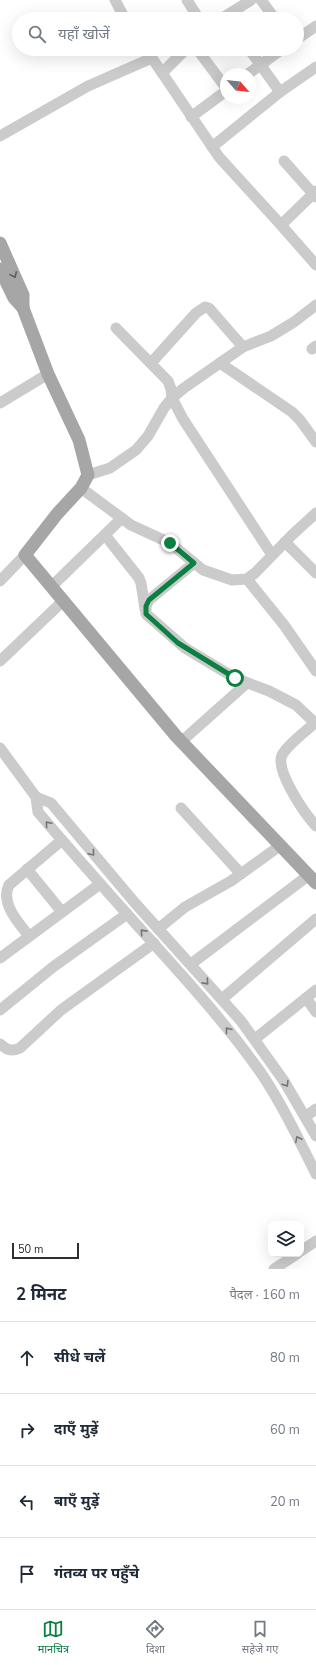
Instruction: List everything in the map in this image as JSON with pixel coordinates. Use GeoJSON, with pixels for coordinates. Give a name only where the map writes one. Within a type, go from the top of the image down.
{"type":"FeatureCollection","features":[{"type":"Feature","properties":{"kind":"main road"},"geometry":{"type":"LineString","coordinates":[[0,243],[23,295],[24,308],[48,374],[79,440],[88,475],[81,488],[57,514],[25,555],[182,742],[312,879]]}},
{"type":"Feature","properties":{"kind":"main road"},"geometry":{"type":"LineString","coordinates":[[0,270],[14,298],[24,308]]}},
{"type":"Feature","properties":{"kind":"street"},"geometry":{"type":"LineString","coordinates":[[115,0],[121,12]]}},
{"type":"Feature","properties":{"kind":"street"},"geometry":{"type":"LineString","coordinates":[[187,0],[195,12]]}},
{"type":"Feature","properties":{"kind":"street"},"geometry":{"type":"LineString","coordinates":[[234,12],[251,0]]}},
{"type":"Feature","properties":{"kind":"street"},"geometry":{"type":"LineString","coordinates":[[261,0],[270,12]]}},
{"type":"Feature","properties":{"kind":"street"},"geometry":{"type":"LineString","coordinates":[[304,34],[316,26]]}},
{"type":"Feature","properties":{"kind":"street"},"geometry":{"type":"LineString","coordinates":[[0,136],[144,56]]}},
{"type":"Feature","properties":{"kind":"street"},"geometry":{"type":"LineString","coordinates":[[149,56],[219,157],[316,265]]}},
{"type":"Feature","properties":{"kind":"street"},"geometry":{"type":"LineString","coordinates":[[162,73],[179,56]]}},
{"type":"Feature","properties":{"kind":"street"},"geometry":{"type":"LineString","coordinates":[[202,56],[220,81]]}},
{"type":"Feature","properties":{"kind":"street"},"geometry":{"type":"LineString","coordinates":[[254,56],[280,92]]}},
{"type":"Feature","properties":{"kind":"street"},"geometry":{"type":"LineString","coordinates":[[256,68],[272,56]]}},
{"type":"Feature","properties":{"kind":"street"},"geometry":{"type":"LineString","coordinates":[[212,147],[280,92],[316,67]]}},
{"type":"Feature","properties":{"kind":"street"},"geometry":{"type":"LineString","coordinates":[[191,116],[220,94]]}},
{"type":"Feature","properties":{"kind":"street"},"geometry":{"type":"LineString","coordinates":[[281,225],[315,194],[284,161]]}},
{"type":"Feature","properties":{"kind":"street"},"geometry":{"type":"LineString","coordinates":[[88,475],[110,468],[136,450],[145,440],[164,408],[172,398],[184,388],[243,347],[271,336],[294,322],[316,305]]}},
{"type":"Feature","properties":{"kind":"street"},"geometry":{"type":"LineString","coordinates":[[151,363],[196,313],[205,307],[209,308],[243,347]]}},
{"type":"Feature","properties":{"kind":"street"},"geometry":{"type":"LineString","coordinates":[[116,328],[168,381],[172,398],[183,419],[272,555]]}},
{"type":"Feature","properties":{"kind":"street"},"geometry":{"type":"LineString","coordinates":[[220,363],[292,412],[304,425],[316,442]]}},
{"type":"Feature","properties":{"kind":"street"},"geometry":{"type":"LineString","coordinates":[[1,398],[48,374]]}},
{"type":"Feature","properties":{"kind":"street"},"geometry":{"type":"LineString","coordinates":[[81,488],[136,528],[170,543],[203,570],[232,580],[247,579],[255,573],[316,513]]}},
{"type":"Feature","properties":{"kind":"street"},"geometry":{"type":"LineString","coordinates":[[52,586],[122,518]]}},
{"type":"Feature","properties":{"kind":"street"},"geometry":{"type":"LineString","coordinates":[[105,535],[139,578],[145,611],[150,618],[178,643],[235,678],[269,691],[296,705],[315,723],[285,751],[280,760],[284,775],[305,812],[316,826]]}},
{"type":"Feature","properties":{"kind":"street"},"geometry":{"type":"LineString","coordinates":[[285,542],[316,572]]}},
{"type":"Feature","properties":{"kind":"street"},"geometry":{"type":"LineString","coordinates":[[1,578],[25,555]]}},
{"type":"Feature","properties":{"kind":"street"},"geometry":{"type":"LineString","coordinates":[[145,611],[149,600],[194,563]]}},
{"type":"Feature","properties":{"kind":"street"},"geometry":{"type":"LineString","coordinates":[[247,579],[284,625],[316,671]]}},
{"type":"Feature","properties":{"kind":"street"},"geometry":{"type":"LineString","coordinates":[[0,661],[63,601]]}},
{"type":"Feature","properties":{"kind":"street"},"geometry":{"type":"LineString","coordinates":[[182,742],[247,683]]}},
{"type":"Feature","properties":{"kind":"street"},"geometry":{"type":"LineString","coordinates":[[0,748],[36,797],[38,812],[100,884],[212,1008],[262,1074],[287,1116],[316,1174]]}},
{"type":"Feature","properties":{"kind":"street"},"geometry":{"type":"LineString","coordinates":[[36,797],[51,803],[158,929],[191,964],[255,1039],[284,1081],[306,1116],[316,1136]]}},
{"type":"Feature","properties":{"kind":"street"},"geometry":{"type":"LineString","coordinates":[[181,808],[241,874]]}},
{"type":"Feature","properties":{"kind":"street"},"geometry":{"type":"LineString","coordinates":[[30,936],[6,908],[3,897],[5,889],[62,840]]}},
{"type":"Feature","properties":{"kind":"street"},"geometry":{"type":"LineString","coordinates":[[158,929],[185,907],[241,874],[281,845]]}},
{"type":"Feature","properties":{"kind":"street"},"geometry":{"type":"LineString","coordinates":[[27,869],[62,912]]}},
{"type":"Feature","properties":{"kind":"street"},"geometry":{"type":"LineString","coordinates":[[191,964],[312,879]]}},
{"type":"Feature","properties":{"kind":"street"},"geometry":{"type":"LineString","coordinates":[[0,958],[100,884]]}},
{"type":"Feature","properties":{"kind":"street"},"geometry":{"type":"LineString","coordinates":[[0,1010],[54,967],[127,914]]}},
{"type":"Feature","properties":{"kind":"street"},"geometry":{"type":"LineString","coordinates":[[222,1000],[316,919]]}},
{"type":"Feature","properties":{"kind":"street"},"geometry":{"type":"LineString","coordinates":[[0,1044],[10,1051],[20,1048],[61,1010],[154,943]]}},
{"type":"Feature","properties":{"kind":"street"},"geometry":{"type":"LineString","coordinates":[[255,1039],[316,990]]}},
{"type":"Feature","properties":{"kind":"street"},"geometry":{"type":"LineString","coordinates":[[306,998],[316,1012]]}},
{"type":"Feature","properties":{"kind":"street"},"geometry":{"type":"LineString","coordinates":[[306,1116],[316,1109]]}},
{"type":"Feature","properties":{"kind":"street"},"geometry":{"type":"LineString","coordinates":[[304,1249],[316,1241]]}},
{"type":"Feature","properties":{"kind":"street"},"geometry":{"type":"LineString","coordinates":[[274,1269],[292,1257]]}},
{"type":"Feature","properties":{"kind":"route"},"geometry":{"type":"LineString","coordinates":[[170,543],[178,548],[194,563],[149,600],[146,606],[146,614],[178,643],[235,678]]}}]}
